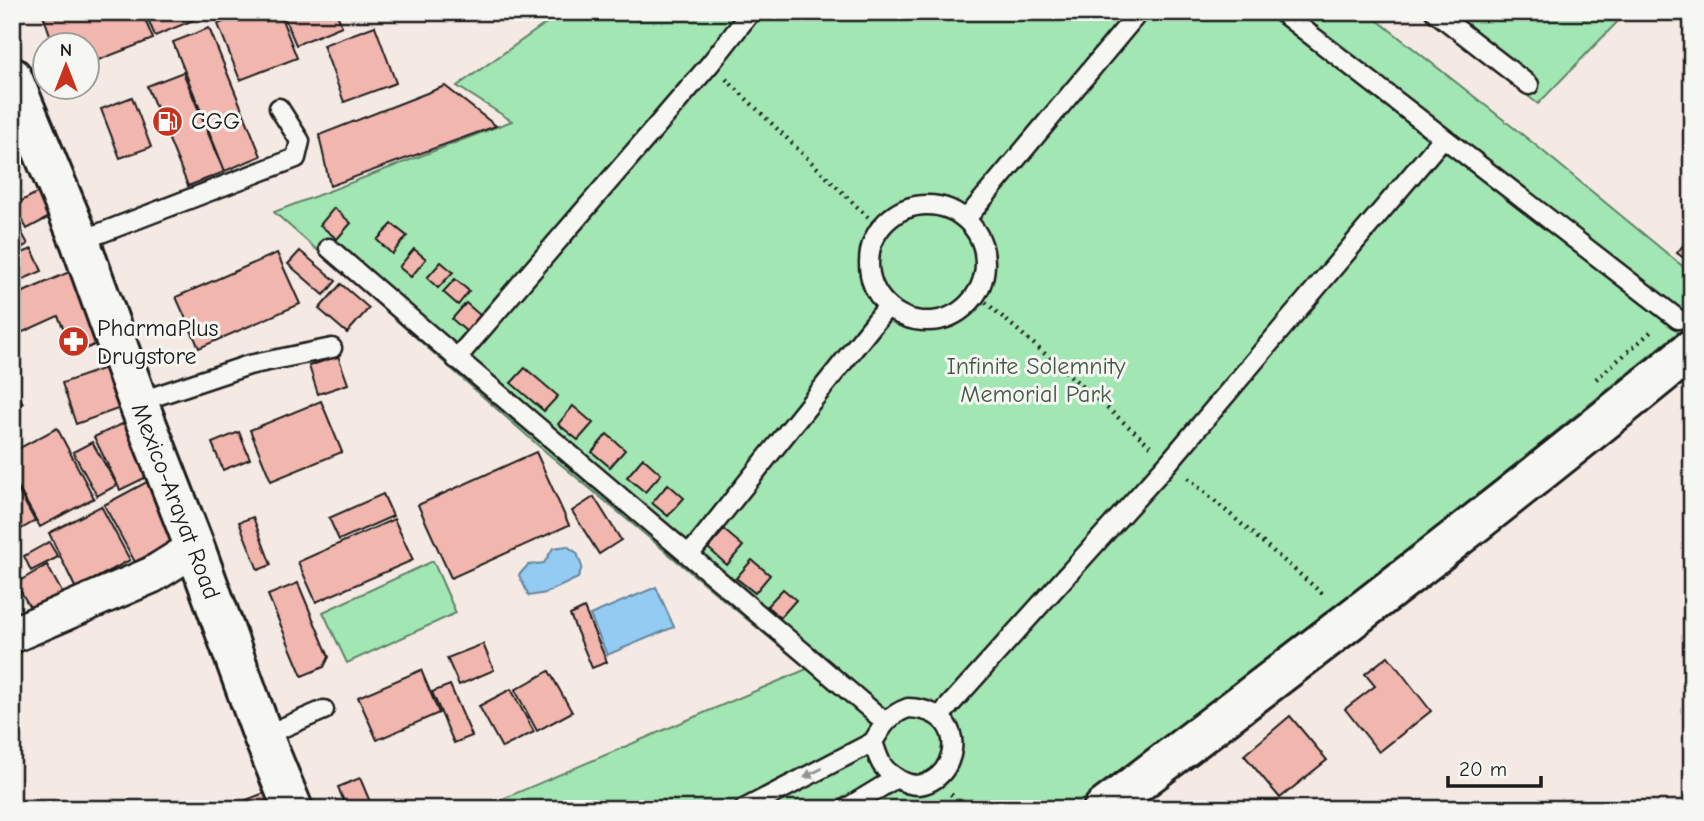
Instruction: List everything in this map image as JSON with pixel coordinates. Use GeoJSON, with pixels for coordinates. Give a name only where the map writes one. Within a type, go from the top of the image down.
{"type":"FeatureCollection","features":[{"type":"Feature","properties":{"kind":"main road","name":"Mexico-Arayat Road"},"geometry":{"type":"LineString","coordinates":[[12,78],[80,242],[263,736],[293,809]]}},
{"type":"Feature","properties":{"kind":"main road"},"geometry":{"type":"LineString","coordinates":[[1103,809],[1556,461],[1685,334]]}},
{"type":"Feature","properties":{"kind":"street"},"geometry":{"type":"LineString","coordinates":[[12,635],[152,575],[195,548]]}},
{"type":"Feature","properties":{"kind":"lane"},"geometry":{"type":"LineString","coordinates":[[456,359],[710,64],[751,12]]}},
{"type":"Feature","properties":{"kind":"lane"},"geometry":{"type":"LineString","coordinates":[[966,219],[1139,12]]}},
{"type":"Feature","properties":{"kind":"lane"},"geometry":{"type":"LineString","coordinates":[[1281,12],[1443,138],[1685,334]]}},
{"type":"Feature","properties":{"kind":"lane"},"geometry":{"type":"LineString","coordinates":[[1435,12],[1529,85]]}},
{"type":"Feature","properties":{"kind":"lane"},"geometry":{"type":"LineString","coordinates":[[80,242],[296,158],[300,141],[279,108]]}},
{"type":"Feature","properties":{"kind":"lane"},"geometry":{"type":"LineString","coordinates":[[940,716],[1169,462],[1443,138]]}},
{"type":"Feature","properties":{"kind":"lane"},"geometry":{"type":"LineString","coordinates":[[928,204],[948,208],[966,219],[975,229],[984,247],[985,258],[984,279],[968,304],[948,317],[935,320],[915,319],[888,306],[872,283],[869,253],[880,229],[892,215],[928,204]]}},
{"type":"Feature","properties":{"kind":"lane"},"geometry":{"type":"LineString","coordinates":[[329,248],[885,722]]}},
{"type":"Feature","properties":{"kind":"lane"},"geometry":{"type":"LineString","coordinates":[[690,554],[888,306]]}},
{"type":"Feature","properties":{"kind":"lane"},"geometry":{"type":"LineString","coordinates":[[138,402],[249,365],[332,348]]}},
{"type":"Feature","properties":{"kind":"lane"},"geometry":{"type":"LineString","coordinates":[[744,809],[873,742],[894,713],[908,708],[928,710],[940,716],[952,734],[953,741],[950,761],[940,775],[921,784],[908,784],[886,771],[881,765],[873,742]]}},
{"type":"Feature","properties":{"kind":"lane"},"geometry":{"type":"LineString","coordinates":[[263,736],[324,710]]}},
{"type":"Feature","properties":{"kind":"lane"},"geometry":{"type":"LineString","coordinates":[[845,809],[896,778]]}},
{"type":"Feature","properties":{"kind":"path"},"geometry":{"type":"LineString","coordinates":[[710,64],[880,229]]}},
{"type":"Feature","properties":{"kind":"green space","name":"Infinite Solemnity Memorial Park"},"geometry":{"type":"Polygon","coordinates":[[[562,12],[1367,12],[1533,143],[1692,274],[1692,321],[1091,809],[479,809],[807,669],[540,447],[274,212],[512,121],[457,86],[562,12]]]}},
{"type":"Feature","properties":{"kind":"green space"},"geometry":{"type":"Polygon","coordinates":[[[1421,12],[1627,12],[1538,104],[1421,12]]]}},
{"type":"Feature","properties":{"kind":"green space"},"geometry":{"type":"Polygon","coordinates":[[[433,561],[456,613],[347,663],[323,612],[433,561]]]}},
{"type":"Feature","properties":{"kind":"water"},"geometry":{"type":"Polygon","coordinates":[[[567,546],[577,553],[582,567],[578,578],[546,593],[529,596],[519,575],[528,565],[544,563],[553,548],[567,546]]]}},
{"type":"Feature","properties":{"kind":"water"},"geometry":{"type":"Polygon","coordinates":[[[656,587],[674,627],[607,655],[590,615],[656,587]]]}},
{"type":"Feature","properties":{"kind":"building"},"geometry":{"type":"Polygon","coordinates":[[[42,12],[142,12],[153,39],[102,59],[102,32],[49,32],[42,12]]]}},
{"type":"Feature","properties":{"kind":"building"},"geometry":{"type":"Polygon","coordinates":[[[145,12],[193,12],[196,19],[155,36],[145,12]]]}},
{"type":"Feature","properties":{"kind":"building"},"geometry":{"type":"Polygon","coordinates":[[[198,12],[228,12],[201,21],[198,12]]]}},
{"type":"Feature","properties":{"kind":"building"},"geometry":{"type":"Polygon","coordinates":[[[249,12],[279,12],[297,58],[240,80],[218,24],[249,12]]]}},
{"type":"Feature","properties":{"kind":"building"},"geometry":{"type":"Polygon","coordinates":[[[282,12],[336,12],[342,26],[296,45],[282,12]]]}},
{"type":"Feature","properties":{"kind":"building"},"geometry":{"type":"Polygon","coordinates":[[[375,26],[396,83],[344,102],[323,45],[375,26]]]}},
{"type":"Feature","properties":{"kind":"building"},"geometry":{"type":"Polygon","coordinates":[[[209,28],[261,156],[225,171],[173,42],[209,28]]]}},
{"type":"Feature","properties":{"kind":"building"},"geometry":{"type":"Polygon","coordinates":[[[183,72],[224,172],[188,186],[147,86],[183,72]]]}},
{"type":"Feature","properties":{"kind":"building"},"geometry":{"type":"Polygon","coordinates":[[[445,86],[496,126],[330,186],[319,135],[445,86]]]}},
{"type":"Feature","properties":{"kind":"building"},"geometry":{"type":"Polygon","coordinates":[[[132,97],[151,147],[120,158],[101,109],[132,97]]]}},
{"type":"Feature","properties":{"kind":"building"},"geometry":{"type":"Polygon","coordinates":[[[44,189],[57,213],[27,229],[14,205],[44,189]]]}},
{"type":"Feature","properties":{"kind":"building"},"geometry":{"type":"Polygon","coordinates":[[[334,208],[351,223],[337,239],[320,225],[334,208]]]}},
{"type":"Feature","properties":{"kind":"building"},"geometry":{"type":"Polygon","coordinates":[[[12,215],[28,244],[12,253],[12,215]]]}},
{"type":"Feature","properties":{"kind":"building"},"geometry":{"type":"Polygon","coordinates":[[[392,224],[407,236],[392,254],[377,240],[392,224]]]}},
{"type":"Feature","properties":{"kind":"building"},"geometry":{"type":"Polygon","coordinates":[[[1692,234],[1692,264],[1677,253],[1692,234]]]}},
{"type":"Feature","properties":{"kind":"building"},"geometry":{"type":"Polygon","coordinates":[[[32,249],[42,271],[12,284],[12,257],[32,249]]]}},
{"type":"Feature","properties":{"kind":"building"},"geometry":{"type":"Polygon","coordinates":[[[414,249],[426,259],[411,277],[399,267],[414,249]]]}},
{"type":"Feature","properties":{"kind":"building"},"geometry":{"type":"Polygon","coordinates":[[[300,251],[336,281],[324,295],[288,264],[300,251]]]}},
{"type":"Feature","properties":{"kind":"building"},"geometry":{"type":"Polygon","coordinates":[[[277,253],[300,304],[199,348],[176,297],[277,253]]]}},
{"type":"Feature","properties":{"kind":"building"},"geometry":{"type":"Polygon","coordinates":[[[441,262],[453,272],[438,288],[427,278],[441,262]]]}},
{"type":"Feature","properties":{"kind":"building"},"geometry":{"type":"Polygon","coordinates":[[[76,269],[107,339],[75,354],[58,316],[12,337],[12,297],[76,269]]]}},
{"type":"Feature","properties":{"kind":"building"},"geometry":{"type":"Polygon","coordinates":[[[455,279],[469,291],[458,305],[443,292],[455,279]]]}},
{"type":"Feature","properties":{"kind":"building"},"geometry":{"type":"Polygon","coordinates":[[[341,284],[369,308],[347,333],[319,309],[341,284]]]}},
{"type":"Feature","properties":{"kind":"building"},"geometry":{"type":"Polygon","coordinates":[[[466,303],[481,316],[467,332],[452,319],[466,303]]]}},
{"type":"Feature","properties":{"kind":"building"},"geometry":{"type":"Polygon","coordinates":[[[338,356],[348,384],[318,394],[309,366],[338,356]]]}},
{"type":"Feature","properties":{"kind":"building"},"geometry":{"type":"Polygon","coordinates":[[[114,365],[129,405],[76,424],[62,383],[114,365]]]}},
{"type":"Feature","properties":{"kind":"building"},"geometry":{"type":"Polygon","coordinates":[[[525,368],[558,396],[544,411],[511,383],[525,368]]]}},
{"type":"Feature","properties":{"kind":"building"},"geometry":{"type":"Polygon","coordinates":[[[12,383],[23,403],[12,409],[12,383]]]}},
{"type":"Feature","properties":{"kind":"building"},"geometry":{"type":"Polygon","coordinates":[[[321,401],[342,452],[271,481],[250,430],[321,401]]]}},
{"type":"Feature","properties":{"kind":"building"},"geometry":{"type":"Polygon","coordinates":[[[573,406],[593,423],[578,440],[558,424],[573,406]]]}},
{"type":"Feature","properties":{"kind":"building"},"geometry":{"type":"Polygon","coordinates":[[[135,418],[161,470],[120,490],[94,437],[135,418]]]}},
{"type":"Feature","properties":{"kind":"building"},"geometry":{"type":"Polygon","coordinates":[[[57,428],[94,498],[40,527],[12,476],[12,452],[57,428]]]}},
{"type":"Feature","properties":{"kind":"building"},"geometry":{"type":"Polygon","coordinates":[[[239,432],[250,459],[223,470],[212,443],[239,432]]]}},
{"type":"Feature","properties":{"kind":"building"},"geometry":{"type":"Polygon","coordinates":[[[607,434],[625,450],[610,467],[592,452],[607,434]]]}},
{"type":"Feature","properties":{"kind":"building"},"geometry":{"type":"Polygon","coordinates":[[[92,442],[117,485],[97,496],[73,452],[92,442]]]}},
{"type":"Feature","properties":{"kind":"building"},"geometry":{"type":"Polygon","coordinates":[[[536,452],[569,525],[451,578],[418,505],[536,452]]]}},
{"type":"Feature","properties":{"kind":"building"},"geometry":{"type":"Polygon","coordinates":[[[643,458],[661,474],[645,492],[627,477],[643,458]]]}},
{"type":"Feature","properties":{"kind":"building"},"geometry":{"type":"Polygon","coordinates":[[[156,477],[187,535],[135,562],[104,505],[156,477]]]}},
{"type":"Feature","properties":{"kind":"building"},"geometry":{"type":"Polygon","coordinates":[[[12,479],[35,521],[16,532],[12,525],[12,479]]]}},
{"type":"Feature","properties":{"kind":"building"},"geometry":{"type":"Polygon","coordinates":[[[668,484],[684,498],[668,516],[652,503],[668,484]]]}},
{"type":"Feature","properties":{"kind":"building"},"geometry":{"type":"Polygon","coordinates":[[[383,494],[393,516],[339,540],[329,518],[383,494]]]}},
{"type":"Feature","properties":{"kind":"building"},"geometry":{"type":"Polygon","coordinates":[[[594,497],[621,540],[599,554],[572,511],[594,497]]]}},
{"type":"Feature","properties":{"kind":"building"},"geometry":{"type":"Polygon","coordinates":[[[101,506],[130,560],[76,589],[49,533],[101,506]]]}},
{"type":"Feature","properties":{"kind":"building"},"geometry":{"type":"Polygon","coordinates":[[[253,517],[271,565],[258,570],[239,522],[253,517]]]}},
{"type":"Feature","properties":{"kind":"building"},"geometry":{"type":"Polygon","coordinates":[[[394,519],[413,560],[316,602],[298,562],[394,519]]]}},
{"type":"Feature","properties":{"kind":"building"},"geometry":{"type":"Polygon","coordinates":[[[724,530],[743,546],[727,565],[708,548],[724,530]]]}},
{"type":"Feature","properties":{"kind":"building"},"geometry":{"type":"Polygon","coordinates":[[[49,542],[58,557],[31,571],[24,556],[49,542]]]}},
{"type":"Feature","properties":{"kind":"building"},"geometry":{"type":"Polygon","coordinates":[[[752,560],[770,575],[755,593],[736,578],[752,560]]]}},
{"type":"Feature","properties":{"kind":"building"},"geometry":{"type":"Polygon","coordinates":[[[47,565],[63,594],[32,611],[16,583],[47,565]]]}},
{"type":"Feature","properties":{"kind":"building"},"geometry":{"type":"Polygon","coordinates":[[[298,583],[329,657],[324,667],[302,676],[268,595],[298,583]]]}},
{"type":"Feature","properties":{"kind":"building"},"geometry":{"type":"Polygon","coordinates":[[[783,589],[796,600],[780,618],[767,606],[783,589]]]}},
{"type":"Feature","properties":{"kind":"building"},"geometry":{"type":"Polygon","coordinates":[[[584,608],[607,662],[592,668],[570,615],[584,608]]]}},
{"type":"Feature","properties":{"kind":"building"},"geometry":{"type":"Polygon","coordinates":[[[483,644],[494,670],[459,685],[447,658],[483,644]]]}},
{"type":"Feature","properties":{"kind":"building"},"geometry":{"type":"Polygon","coordinates":[[[1388,656],[1431,711],[1379,752],[1345,709],[1375,686],[1365,674],[1388,656]]]}},
{"type":"Feature","properties":{"kind":"building"},"geometry":{"type":"Polygon","coordinates":[[[421,670],[439,713],[377,740],[358,697],[421,670]]]}},
{"type":"Feature","properties":{"kind":"building"},"geometry":{"type":"Polygon","coordinates":[[[549,671],[572,712],[537,731],[515,690],[549,671]]]}},
{"type":"Feature","properties":{"kind":"building"},"geometry":{"type":"Polygon","coordinates":[[[450,685],[472,736],[454,743],[432,692],[450,685]]]}},
{"type":"Feature","properties":{"kind":"building"},"geometry":{"type":"Polygon","coordinates":[[[511,689],[534,732],[502,748],[479,706],[511,689]]]}},
{"type":"Feature","properties":{"kind":"building"},"geometry":{"type":"Polygon","coordinates":[[[1290,716],[1327,760],[1280,798],[1244,755],[1290,716]]]}},
{"type":"Feature","properties":{"kind":"building"},"geometry":{"type":"Polygon","coordinates":[[[360,778],[373,809],[347,809],[338,787],[360,778]]]}},
{"type":"Feature","properties":{"kind":"building"},"geometry":{"type":"Polygon","coordinates":[[[272,790],[279,809],[243,809],[241,802],[272,790]]]}},
{"type":"Feature","properties":{"kind":"place","name":"CGG"},"geometry":{"type":"Point","coordinates":[168,121]}},
{"type":"Feature","properties":{"kind":"place","name":"PharmaPlus Drugstore"},"geometry":{"type":"Point","coordinates":[74,342]}}]}
